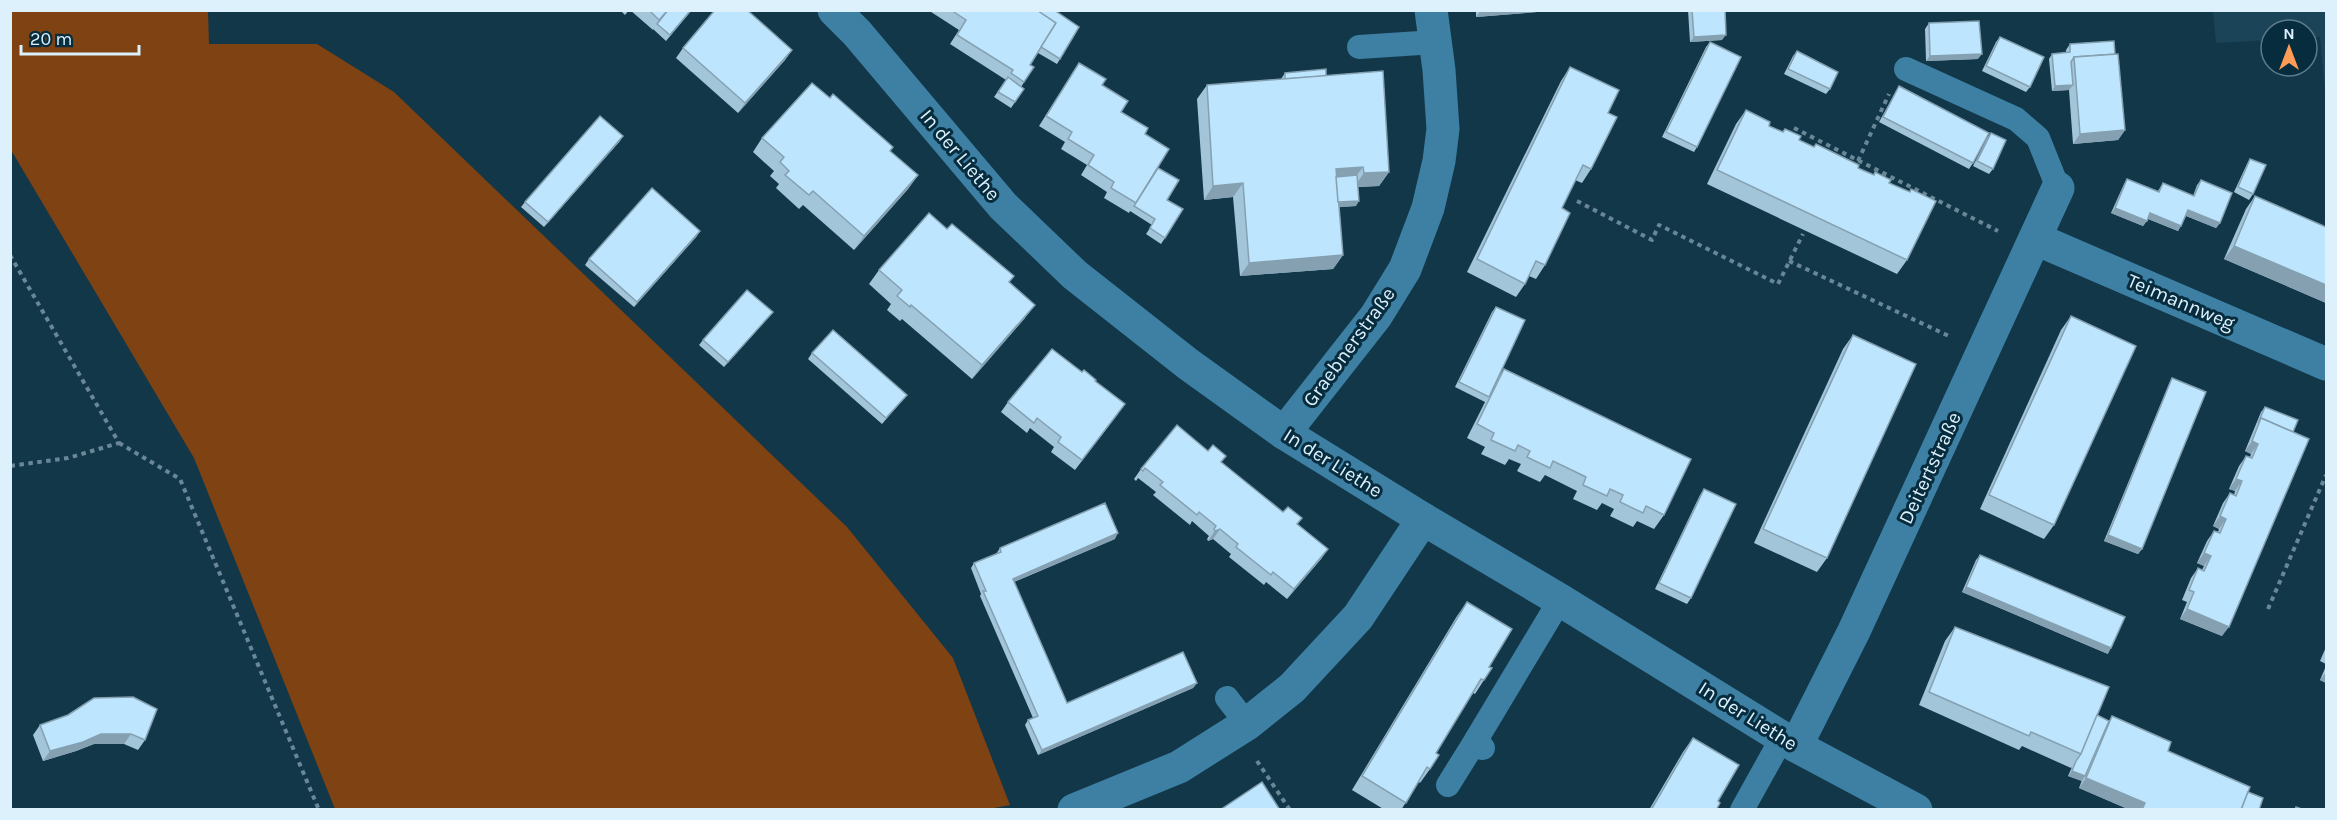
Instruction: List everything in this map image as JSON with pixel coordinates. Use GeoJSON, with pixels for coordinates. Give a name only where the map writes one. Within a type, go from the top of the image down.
{"type":"FeatureCollection","features":[{"type":"Feature","properties":{"kind":"street","name":"In der Liethe"},"geometry":{"type":"LineString","coordinates":[[834,10],[857,33],[1003,206],[1075,275],[1188,364],[1284,434],[1560,600],[1789,742],[1916,810]]}},
{"type":"Feature","properties":{"kind":"street","name":"Graebnerstraße"},"geometry":{"type":"LineString","coordinates":[[1284,434],[1376,316],[1408,258],[1428,208],[1439,161],[1443,129],[1433,26]]}},
{"type":"Feature","properties":{"kind":"street","name":"Deitertstraße"},"geometry":{"type":"LineString","coordinates":[[1789,742],[1854,631],[2058,188]]}},
{"type":"Feature","properties":{"kind":"street","name":"Teimannweg"},"geometry":{"type":"LineString","coordinates":[[2036,239],[2326,364]]}},
{"type":"Feature","properties":{"kind":"street"},"geometry":{"type":"LineString","coordinates":[[1074,810],[1179,767],[1242,727],[1292,688],[1358,617],[1423,519]]}},
{"type":"Feature","properties":{"kind":"lane"},"geometry":{"type":"LineString","coordinates":[[1359,47],[1433,26]]}},
{"type":"Feature","properties":{"kind":"lane"},"geometry":{"type":"LineString","coordinates":[[1906,69],[2016,119],[2038,138],[2058,188]]}},
{"type":"Feature","properties":{"kind":"lane"},"geometry":{"type":"LineString","coordinates":[[1448,785],[1480,744],[1560,600]]}},
{"type":"Feature","properties":{"kind":"lane"},"geometry":{"type":"LineString","coordinates":[[1227,698],[1242,727]]}},
{"type":"Feature","properties":{"kind":"lane"},"geometry":{"type":"LineString","coordinates":[[1742,810],[1789,742]]}},
{"type":"Feature","properties":{"kind":"path"},"geometry":{"type":"LineString","coordinates":[[1858,161],[1893,86],[1906,69]]}},
{"type":"Feature","properties":{"kind":"path"},"geometry":{"type":"LineString","coordinates":[[1794,128],[2002,233]]}},
{"type":"Feature","properties":{"kind":"path"},"geometry":{"type":"LineString","coordinates":[[1577,201],[1652,240],[1659,225],[1778,284],[1803,234]]}},
{"type":"Feature","properties":{"kind":"path"},"geometry":{"type":"LineString","coordinates":[[10,255],[119,443],[180,479],[319,810]]}},
{"type":"Feature","properties":{"kind":"path"},"geometry":{"type":"LineString","coordinates":[[1789,261],[1953,338]]}},
{"type":"Feature","properties":{"kind":"path"},"geometry":{"type":"LineString","coordinates":[[10,466],[68,458],[119,443]]}},
{"type":"Feature","properties":{"kind":"path"},"geometry":{"type":"LineString","coordinates":[[2268,609],[2326,475]]}},
{"type":"Feature","properties":{"kind":"path"},"geometry":{"type":"LineString","coordinates":[[1242,727],[1290,810]]}},
{"type":"Feature","properties":{"kind":"shaded area"},"geometry":{"type":"Polygon","coordinates":[[[10,11],[208,11],[209,44],[317,44],[394,92],[847,527],[953,658],[1010,805],[984,810],[335,809],[194,458],[11,150],[10,11]]]}},
{"type":"Feature","properties":{"kind":"shaded area"},"geometry":{"type":"Polygon","coordinates":[[[2213,11],[2326,11],[2326,102],[2319,18],[2259,18],[2259,41],[2216,43],[2213,11]]]}},
{"type":"Feature","properties":{"kind":"building"},"geometry":{"type":"Polygon","coordinates":[[[649,10],[668,10],[659,20],[649,10]]]}},
{"type":"Feature","properties":{"kind":"building"},"geometry":{"type":"Polygon","coordinates":[[[668,10],[691,10],[670,35],[657,24],[668,10]]]}},
{"type":"Feature","properties":{"kind":"building"},"geometry":{"type":"Polygon","coordinates":[[[715,10],[747,10],[792,50],[745,103],[683,48],[715,10]]]}},
{"type":"Feature","properties":{"kind":"building"},"geometry":{"type":"Polygon","coordinates":[[[951,10],[1037,10],[1056,23],[1030,65],[1034,67],[1024,82],[1011,73],[1013,70],[957,35],[966,20],[951,10]]]}},
{"type":"Feature","properties":{"kind":"building"},"geometry":{"type":"Polygon","coordinates":[[[1037,10],[1054,10],[1079,27],[1060,59],[1041,47],[1056,23],[1037,10]]]}},
{"type":"Feature","properties":{"kind":"building"},"geometry":{"type":"Polygon","coordinates":[[[1692,10],[1725,10],[1726,35],[1694,37],[1692,10]]]}},
{"type":"Feature","properties":{"kind":"building"},"geometry":{"type":"Polygon","coordinates":[[[1979,21],[1982,54],[1930,56],[1929,23],[1979,21]]]}},
{"type":"Feature","properties":{"kind":"building"},"geometry":{"type":"Polygon","coordinates":[[[2000,37],[2044,57],[2030,87],[1986,66],[2000,37]]]}},
{"type":"Feature","properties":{"kind":"building"},"geometry":{"type":"Polygon","coordinates":[[[2114,41],[2115,54],[2074,57],[2071,62],[2073,85],[2055,86],[2052,54],[2070,52],[2070,44],[2114,41]]]}},
{"type":"Feature","properties":{"kind":"building"},"geometry":{"type":"Polygon","coordinates":[[[1710,42],[1741,57],[1697,147],[1666,132],[1710,42]]]}},
{"type":"Feature","properties":{"kind":"building"},"geometry":{"type":"Polygon","coordinates":[[[1797,51],[1838,72],[1830,89],[1788,69],[1797,51]]]}},
{"type":"Feature","properties":{"kind":"building"},"geometry":{"type":"Polygon","coordinates":[[[2118,54],[2125,130],[2080,134],[2074,57],[2118,54]]]}},
{"type":"Feature","properties":{"kind":"building"},"geometry":{"type":"Polygon","coordinates":[[[1079,63],[1106,79],[1102,85],[1128,101],[1121,112],[1148,128],[1145,134],[1169,149],[1136,203],[1111,188],[1114,182],[1088,165],[1094,155],[1068,139],[1072,132],[1046,116],[1079,63]]]}},
{"type":"Feature","properties":{"kind":"building"},"geometry":{"type":"Polygon","coordinates":[[[1570,67],[1619,90],[1608,113],[1617,117],[1591,169],[1583,165],[1562,208],[1570,213],[1545,265],[1536,261],[1525,284],[1477,259],[1570,67]]]}},
{"type":"Feature","properties":{"kind":"building"},"geometry":{"type":"Polygon","coordinates":[[[1326,69],[1326,76],[1285,79],[1285,73],[1326,69]]]}},
{"type":"Feature","properties":{"kind":"building"},"geometry":{"type":"Polygon","coordinates":[[[1383,71],[1389,172],[1364,173],[1363,167],[1336,169],[1343,255],[1249,263],[1243,183],[1213,186],[1207,85],[1383,71]]]}},
{"type":"Feature","properties":{"kind":"building"},"geometry":{"type":"Polygon","coordinates":[[[1008,77],[1024,89],[1015,102],[998,92],[1008,77]]]}},
{"type":"Feature","properties":{"kind":"building"},"geometry":{"type":"Polygon","coordinates":[[[812,83],[830,98],[833,94],[893,147],[890,151],[918,175],[864,236],[813,191],[809,195],[785,175],[789,171],[780,162],[784,157],[762,138],[812,83]]]}},
{"type":"Feature","properties":{"kind":"building"},"geometry":{"type":"Polygon","coordinates":[[[1899,86],[1989,133],[1973,163],[1883,117],[1899,86]]]}},
{"type":"Feature","properties":{"kind":"building"},"geometry":{"type":"Polygon","coordinates":[[[1746,110],[1770,122],[1769,126],[1783,132],[1785,129],[1801,136],[1799,140],[1814,147],[1816,144],[1859,165],[1858,168],[1874,175],[1875,172],[1891,180],[1889,183],[1910,192],[1911,189],[1936,201],[1907,260],[1717,170],[1746,110]]]}},
{"type":"Feature","properties":{"kind":"building"},"geometry":{"type":"Polygon","coordinates":[[[600,116],[623,136],[548,222],[525,202],[600,116]]]}},
{"type":"Feature","properties":{"kind":"building"},"geometry":{"type":"Polygon","coordinates":[[[1991,133],[2006,140],[1993,169],[1977,161],[1991,133]]]}},
{"type":"Feature","properties":{"kind":"building"},"geometry":{"type":"Polygon","coordinates":[[[2250,159],[2266,165],[2253,194],[2238,187],[2250,159]]]}},
{"type":"Feature","properties":{"kind":"building"},"geometry":{"type":"Polygon","coordinates":[[[1158,168],[1179,180],[1167,200],[1183,209],[1165,238],[1150,228],[1155,219],[1134,206],[1158,168]]]}},
{"type":"Feature","properties":{"kind":"building"},"geometry":{"type":"Polygon","coordinates":[[[1357,175],[1359,201],[1338,202],[1336,177],[1357,175]]]}},
{"type":"Feature","properties":{"kind":"building"},"geometry":{"type":"Polygon","coordinates":[[[2127,179],[2159,192],[2163,183],[2194,196],[2201,180],[2232,193],[2220,223],[2188,210],[2181,226],[2150,213],[2147,221],[2115,208],[2127,179]]]}},
{"type":"Feature","properties":{"kind":"building"},"geometry":{"type":"Polygon","coordinates":[[[652,188],[700,231],[637,302],[589,259],[652,188]]]}},
{"type":"Feature","properties":{"kind":"building"},"geometry":{"type":"Polygon","coordinates":[[[2255,196],[2326,227],[2326,285],[2234,246],[2255,196]]]}},
{"type":"Feature","properties":{"kind":"building"},"geometry":{"type":"Polygon","coordinates":[[[929,213],[947,229],[952,224],[1014,276],[1009,282],[1035,305],[982,365],[911,305],[910,307],[897,296],[902,290],[879,270],[929,213]]]}},
{"type":"Feature","properties":{"kind":"building"},"geometry":{"type":"Polygon","coordinates":[[[747,290],[773,312],[728,362],[703,340],[747,290]]]}},
{"type":"Feature","properties":{"kind":"building"},"geometry":{"type":"Polygon","coordinates":[[[1496,307],[1525,320],[1489,397],[1459,382],[1496,307]]]}},
{"type":"Feature","properties":{"kind":"building"},"geometry":{"type":"Polygon","coordinates":[[[2071,316],[2136,346],[2054,525],[1989,495],[2071,316]]]}},
{"type":"Feature","properties":{"kind":"building"},"geometry":{"type":"Polygon","coordinates":[[[833,330],[907,395],[886,418],[812,353],[833,330]]]}},
{"type":"Feature","properties":{"kind":"building"},"geometry":{"type":"Polygon","coordinates":[[[1853,335],[1916,364],[1827,558],[1763,529],[1853,335]]]}},
{"type":"Feature","properties":{"kind":"building"},"geometry":{"type":"Polygon","coordinates":[[[1052,349],[1082,372],[1084,370],[1125,404],[1082,460],[1058,442],[1061,437],[1037,418],[1034,423],[1008,402],[1052,349]]]}},
{"type":"Feature","properties":{"kind":"building"},"geometry":{"type":"Polygon","coordinates":[[[1504,369],[1691,459],[1664,515],[1646,506],[1643,513],[1620,502],[1623,495],[1610,489],[1607,496],[1583,485],[1586,477],[1553,461],[1550,468],[1527,457],[1530,451],[1518,445],[1515,451],[1491,440],[1494,433],[1477,424],[1504,369]]]}},
{"type":"Feature","properties":{"kind":"building"},"geometry":{"type":"Polygon","coordinates":[[[2172,378],[2206,392],[2142,549],[2108,535],[2172,378]]]}},
{"type":"Feature","properties":{"kind":"building"},"geometry":{"type":"Polygon","coordinates":[[[2265,407],[2298,420],[2293,432],[2261,418],[2258,423],[2265,407]]]}},
{"type":"Feature","properties":{"kind":"building"},"geometry":{"type":"Polygon","coordinates":[[[2261,418],[2309,439],[2229,627],[2187,609],[2194,592],[2189,590],[2198,568],[2204,571],[2211,556],[2204,553],[2214,531],[2220,533],[2226,519],[2220,516],[2230,493],[2236,496],[2242,481],[2236,479],[2246,456],[2252,458],[2258,444],[2252,441],[2261,418]]]}},
{"type":"Feature","properties":{"kind":"building"},"geometry":{"type":"Polygon","coordinates":[[[1177,425],[1208,451],[1213,445],[1226,456],[1221,462],[1283,512],[1288,507],[1302,518],[1297,524],[1328,549],[1294,589],[1273,572],[1271,575],[1236,547],[1238,544],[1220,529],[1215,531],[1216,526],[1199,512],[1197,515],[1160,485],[1163,482],[1145,468],[1143,471],[1141,469],[1177,425]]]}},
{"type":"Feature","properties":{"kind":"building"},"geometry":{"type":"Polygon","coordinates":[[[1704,489],[1736,504],[1691,598],[1659,583],[1704,489]]]}},
{"type":"Feature","properties":{"kind":"building"},"geometry":{"type":"Polygon","coordinates":[[[1105,503],[1118,533],[1013,579],[1067,703],[1183,652],[1197,683],[1042,750],[1028,720],[1038,716],[983,591],[986,591],[974,563],[1001,552],[1000,548],[1105,503]]]}},
{"type":"Feature","properties":{"kind":"building"},"geometry":{"type":"Polygon","coordinates":[[[1980,555],[2125,617],[2111,648],[1966,587],[1980,555]]]}},
{"type":"Feature","properties":{"kind":"building"},"geometry":{"type":"Polygon","coordinates":[[[1467,602],[1512,629],[1489,667],[1492,668],[1484,680],[1481,679],[1436,753],[1439,755],[1430,769],[1427,767],[1406,803],[1362,776],[1467,602]]]}},
{"type":"Feature","properties":{"kind":"building"},"geometry":{"type":"Polygon","coordinates":[[[1955,627],[2109,687],[2081,754],[2031,732],[2029,736],[1929,692],[1955,627]]]}},
{"type":"Feature","properties":{"kind":"building"},"geometry":{"type":"Polygon","coordinates":[[[133,697],[157,709],[145,740],[131,734],[101,734],[83,742],[50,751],[40,725],[68,715],[94,698],[133,697]]]}},
{"type":"Feature","properties":{"kind":"building"},"geometry":{"type":"Polygon","coordinates":[[[2097,715],[2109,721],[2085,776],[2072,771],[2097,715]]]}},
{"type":"Feature","properties":{"kind":"building"},"geometry":{"type":"Polygon","coordinates":[[[2112,716],[2171,742],[2168,751],[2250,787],[2241,810],[2142,810],[2145,803],[2086,778],[2112,716]]]}},
{"type":"Feature","properties":{"kind":"building"},"geometry":{"type":"Polygon","coordinates":[[[1693,738],[1739,765],[1718,801],[1720,803],[1716,810],[1651,810],[1693,738]]]}},
{"type":"Feature","properties":{"kind":"building"},"geometry":{"type":"Polygon","coordinates":[[[1262,782],[1280,810],[1220,810],[1262,782]]]}},
{"type":"Feature","properties":{"kind":"building"},"geometry":{"type":"Polygon","coordinates":[[[2248,792],[2263,798],[2259,810],[2241,810],[2248,792]]]}}]}
